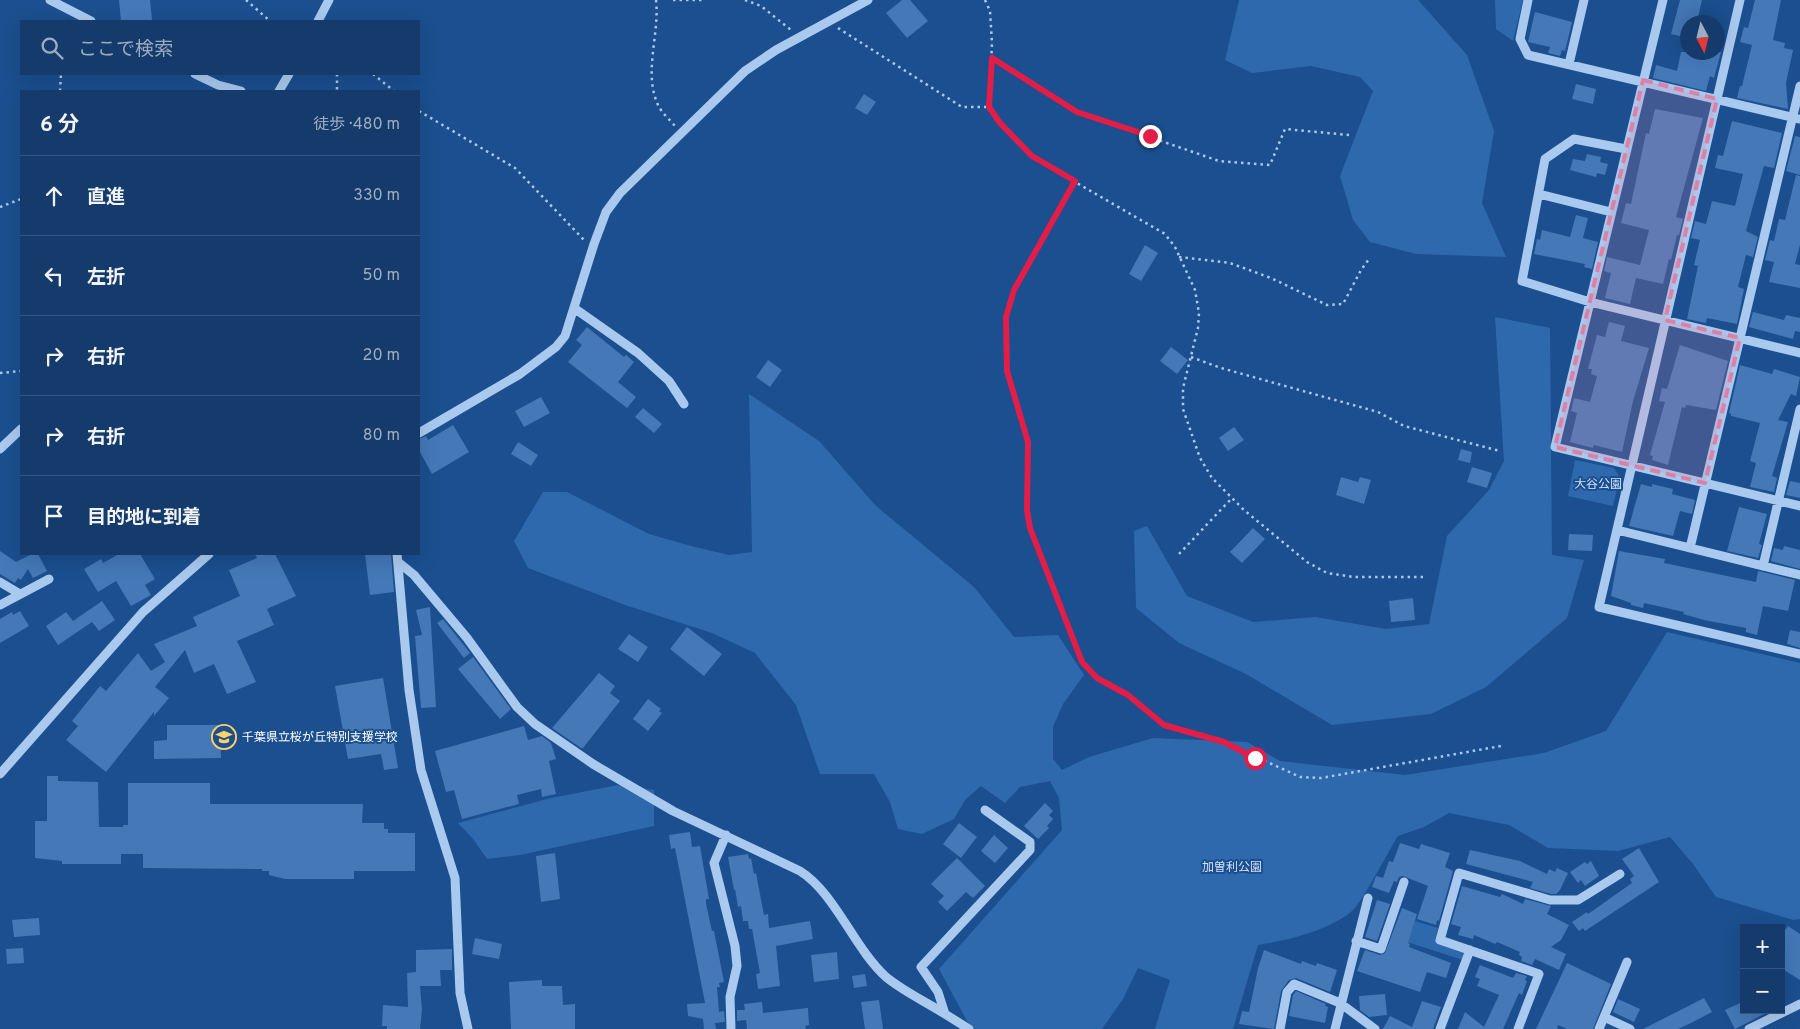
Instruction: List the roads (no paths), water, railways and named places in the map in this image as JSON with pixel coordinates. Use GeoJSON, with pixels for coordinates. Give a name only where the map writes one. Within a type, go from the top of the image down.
{"type":"FeatureCollection","features":[{"type":"Feature","properties":{"kind":"street"},"geometry":{"type":"LineString","coordinates":[[50,0],[89,20]]}},
{"type":"Feature","properties":{"kind":"street"},"geometry":{"type":"LineString","coordinates":[[319,20],[329,0]]}},
{"type":"Feature","properties":{"kind":"street"},"geometry":{"type":"LineString","coordinates":[[420,432],[520,374],[556,347],[566,336],[592,249],[606,212],[620,193],[745,71],[798,38],[868,0]]}},
{"type":"Feature","properties":{"kind":"street"},"geometry":{"type":"LineString","coordinates":[[1528,0],[1520,39],[1528,55],[1643,80],[1796,118]]}},
{"type":"Feature","properties":{"kind":"street"},"geometry":{"type":"LineString","coordinates":[[1569,64],[1584,0]]}},
{"type":"Feature","properties":{"kind":"street"},"geometry":{"type":"LineString","coordinates":[[1662,0],[1555,447],[1800,506]]}},
{"type":"Feature","properties":{"kind":"street"},"geometry":{"type":"LineString","coordinates":[[1740,0],[1599,607],[1800,654]]}},
{"type":"Feature","properties":{"kind":"street"},"geometry":{"type":"LineString","coordinates":[[198,75],[218,85],[237,90]]}},
{"type":"Feature","properties":{"kind":"street"},"geometry":{"type":"LineString","coordinates":[[280,90],[287,75]]}},
{"type":"Feature","properties":{"kind":"street"},"geometry":{"type":"LineString","coordinates":[[1690,548],[1740,338],[1796,118],[1800,86]]}},
{"type":"Feature","properties":{"kind":"street"},"geometry":{"type":"LineString","coordinates":[[1626,150],[1574,139],[1544,160],[1522,282],[1590,302],[1800,353]]}},
{"type":"Feature","properties":{"kind":"street"},"geometry":{"type":"LineString","coordinates":[[1539,194],[1611,212]]}},
{"type":"Feature","properties":{"kind":"street"},"geometry":{"type":"LineString","coordinates":[[574,308],[638,353],[669,381],[684,404]]}},
{"type":"Feature","properties":{"kind":"street"},"geometry":{"type":"LineString","coordinates":[[1763,566],[1800,409]]}},
{"type":"Feature","properties":{"kind":"street"},"geometry":{"type":"LineString","coordinates":[[0,449],[20,430]]}},
{"type":"Feature","properties":{"kind":"street"},"geometry":{"type":"LineString","coordinates":[[1617,530],[1800,575]]}},
{"type":"Feature","properties":{"kind":"street"},"geometry":{"type":"LineString","coordinates":[[0,774],[143,612],[208,555]]}},
{"type":"Feature","properties":{"kind":"street"},"geometry":{"type":"LineString","coordinates":[[398,558],[467,638],[516,707],[535,724],[593,764],[673,811],[726,835],[813,879],[844,924],[886,977],[969,1029]]}},
{"type":"Feature","properties":{"kind":"street"},"geometry":{"type":"LineString","coordinates":[[398,558],[409,690],[421,770],[455,878],[460,993],[468,1029]]}},
{"type":"Feature","properties":{"kind":"street"},"geometry":{"type":"LineString","coordinates":[[0,605],[49,578]]}},
{"type":"Feature","properties":{"kind":"street"},"geometry":{"type":"LineString","coordinates":[[0,582],[20,594]]}},
{"type":"Feature","properties":{"kind":"street"},"geometry":{"type":"LineString","coordinates":[[945,1014],[938,992],[921,967],[1030,850],[1030,842],[985,810]]}},
{"type":"Feature","properties":{"kind":"street"},"geometry":{"type":"LineString","coordinates":[[726,835],[714,863],[735,946],[736,966],[730,997],[732,1029]]}},
{"type":"Feature","properties":{"kind":"street"},"geometry":{"type":"LineString","coordinates":[[1518,1029],[1538,974],[1440,940],[1459,873],[1550,900],[1578,900],[1620,874]]}},
{"type":"Feature","properties":{"kind":"street"},"geometry":{"type":"LineString","coordinates":[[1356,941],[1381,949],[1404,882]]}},
{"type":"Feature","properties":{"kind":"street"},"geometry":{"type":"LineString","coordinates":[[1335,1029],[1340,1003],[1368,898]]}},
{"type":"Feature","properties":{"kind":"street"},"geometry":{"type":"LineString","coordinates":[[1440,1029],[1470,950]]}},
{"type":"Feature","properties":{"kind":"street"},"geometry":{"type":"LineString","coordinates":[[1599,1029],[1627,962]]}},
{"type":"Feature","properties":{"kind":"street"},"geometry":{"type":"LineString","coordinates":[[1280,1029],[1286,992],[1294,984],[1340,1003],[1375,1029]]}},
{"type":"Feature","properties":{"kind":"street"},"geometry":{"type":"LineString","coordinates":[[1749,1029],[1800,1004]]}},
{"type":"Feature","properties":{"kind":"street"},"geometry":{"type":"LineString","coordinates":[[1604,1017],[1630,1029]]}},
{"type":"Feature","properties":{"kind":"place","name":"千葉県立桜が丘特別支援学校"},"geometry":{"type":"Point","coordinates":[224,737]}},
{"type":"Feature","properties":{"kind":"park label","name":"大谷公園"},"geometry":{"type":"Point","coordinates":[1598,484]}},
{"type":"Feature","properties":{"kind":"park label","name":"加曽利公園"},"geometry":{"type":"Point","coordinates":[1232,867]}}]}
